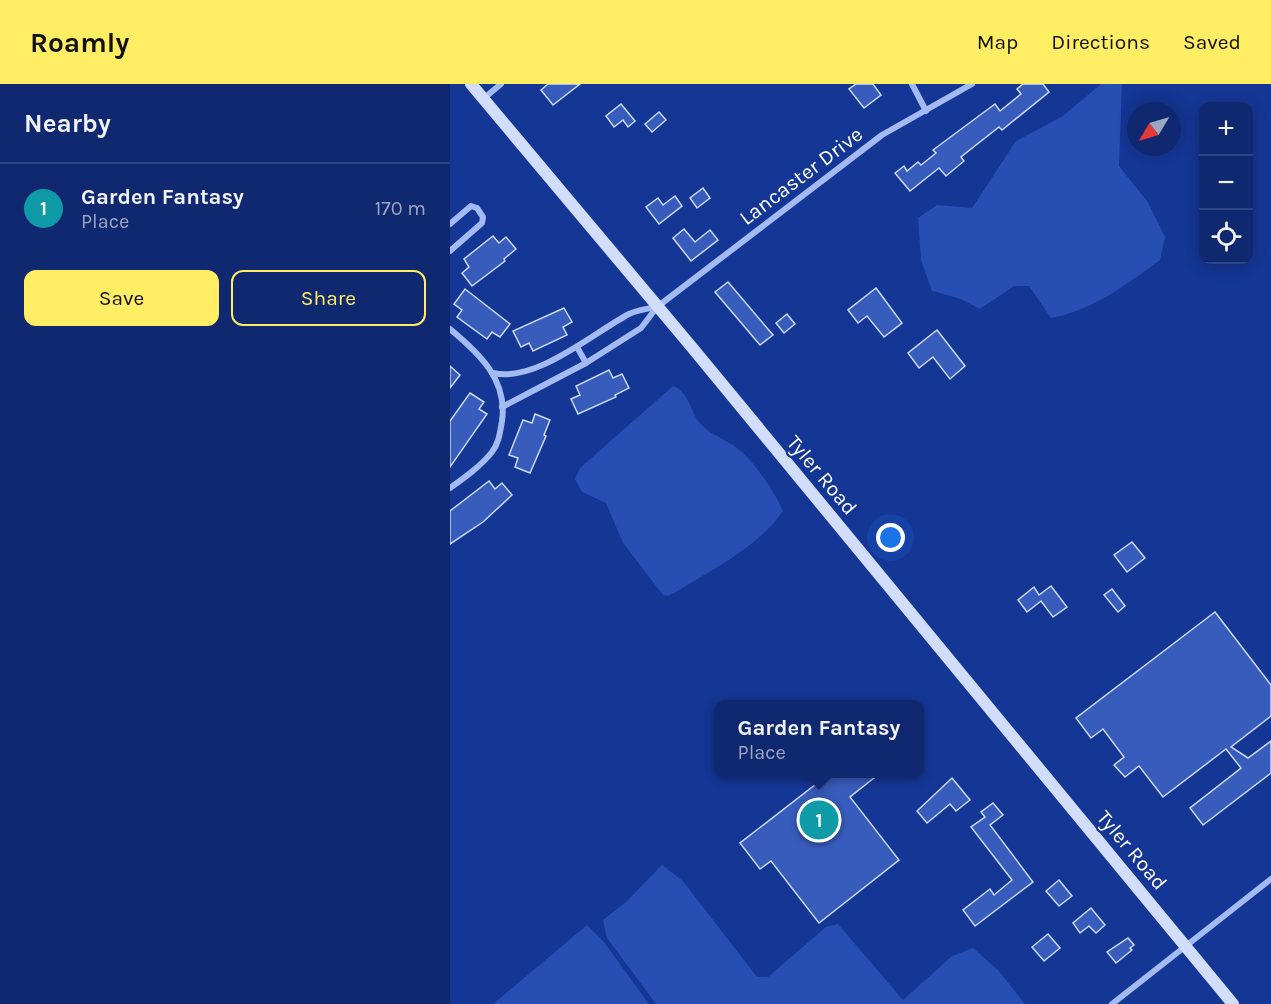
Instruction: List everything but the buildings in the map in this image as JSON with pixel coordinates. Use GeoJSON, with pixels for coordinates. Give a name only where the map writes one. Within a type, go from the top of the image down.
{"type":"FeatureCollection","features":[{"type":"Feature","properties":{"kind":"street","name":"Tyler Road"},"geometry":{"type":"LineString","coordinates":[[471,84],[1233,1004]]}},
{"type":"Feature","properties":{"kind":"street"},"geometry":{"type":"LineString","coordinates":[[483,99],[501,84]]}},
{"type":"Feature","properties":{"kind":"street"},"geometry":{"type":"LineString","coordinates":[[912,84],[926,111]]}},
{"type":"Feature","properties":{"kind":"street","name":"Lancaster Drive"},"geometry":{"type":"LineString","coordinates":[[657,307],[882,135],[972,84]]}},
{"type":"Feature","properties":{"kind":"street"},"geometry":{"type":"LineString","coordinates":[[450,224],[471,206],[477,208],[483,217],[482,223],[450,251]]}},
{"type":"Feature","properties":{"kind":"street"},"geometry":{"type":"LineString","coordinates":[[493,373],[502,375],[547,363],[630,314],[657,307]]}},
{"type":"Feature","properties":{"kind":"street"},"geometry":{"type":"LineString","coordinates":[[502,407],[586,363],[641,328],[657,307]]}},
{"type":"Feature","properties":{"kind":"street"},"geometry":{"type":"LineString","coordinates":[[450,329],[469,345],[493,373],[500,389],[502,407],[500,436],[493,451],[450,488]]}},
{"type":"Feature","properties":{"kind":"street"},"geometry":{"type":"LineString","coordinates":[[577,347],[586,363]]}},
{"type":"Feature","properties":{"kind":"street"},"geometry":{"type":"LineString","coordinates":[[1112,1004],[1271,879]]}},
{"type":"Feature","properties":{"kind":"shaded area"},"geometry":{"type":"Polygon","coordinates":[[[1101,84],[1122,84],[1119,166],[1147,201],[1165,237],[1160,260],[1095,303],[1051,318],[1029,286],[1014,286],[980,309],[961,299],[932,291],[921,260],[918,218],[937,205],[972,208],[1016,141],[1063,116],[1101,84]]]}},
{"type":"Feature","properties":{"kind":"shaded area"},"geometry":{"type":"Polygon","coordinates":[[[673,386],[683,392],[703,426],[733,445],[748,458],[774,493],[783,511],[760,537],[746,548],[669,596],[663,595],[623,543],[606,503],[582,492],[575,479],[580,468],[673,386]]]}},
{"type":"Feature","properties":{"kind":"shaded area"},"geometry":{"type":"Polygon","coordinates":[[[662,865],[683,881],[757,977],[768,977],[826,927],[838,924],[903,1000],[952,956],[973,948],[998,970],[1025,1004],[656,1004],[607,938],[603,920],[627,901],[662,865]]]}},
{"type":"Feature","properties":{"kind":"shaded area"},"geometry":{"type":"Polygon","coordinates":[[[587,925],[604,942],[649,1004],[493,1004],[587,925]]]}},
{"type":"Feature","properties":{"kind":"place","name":"Garden Fantasy"},"geometry":{"type":"Point","coordinates":[819,820]}}]}
